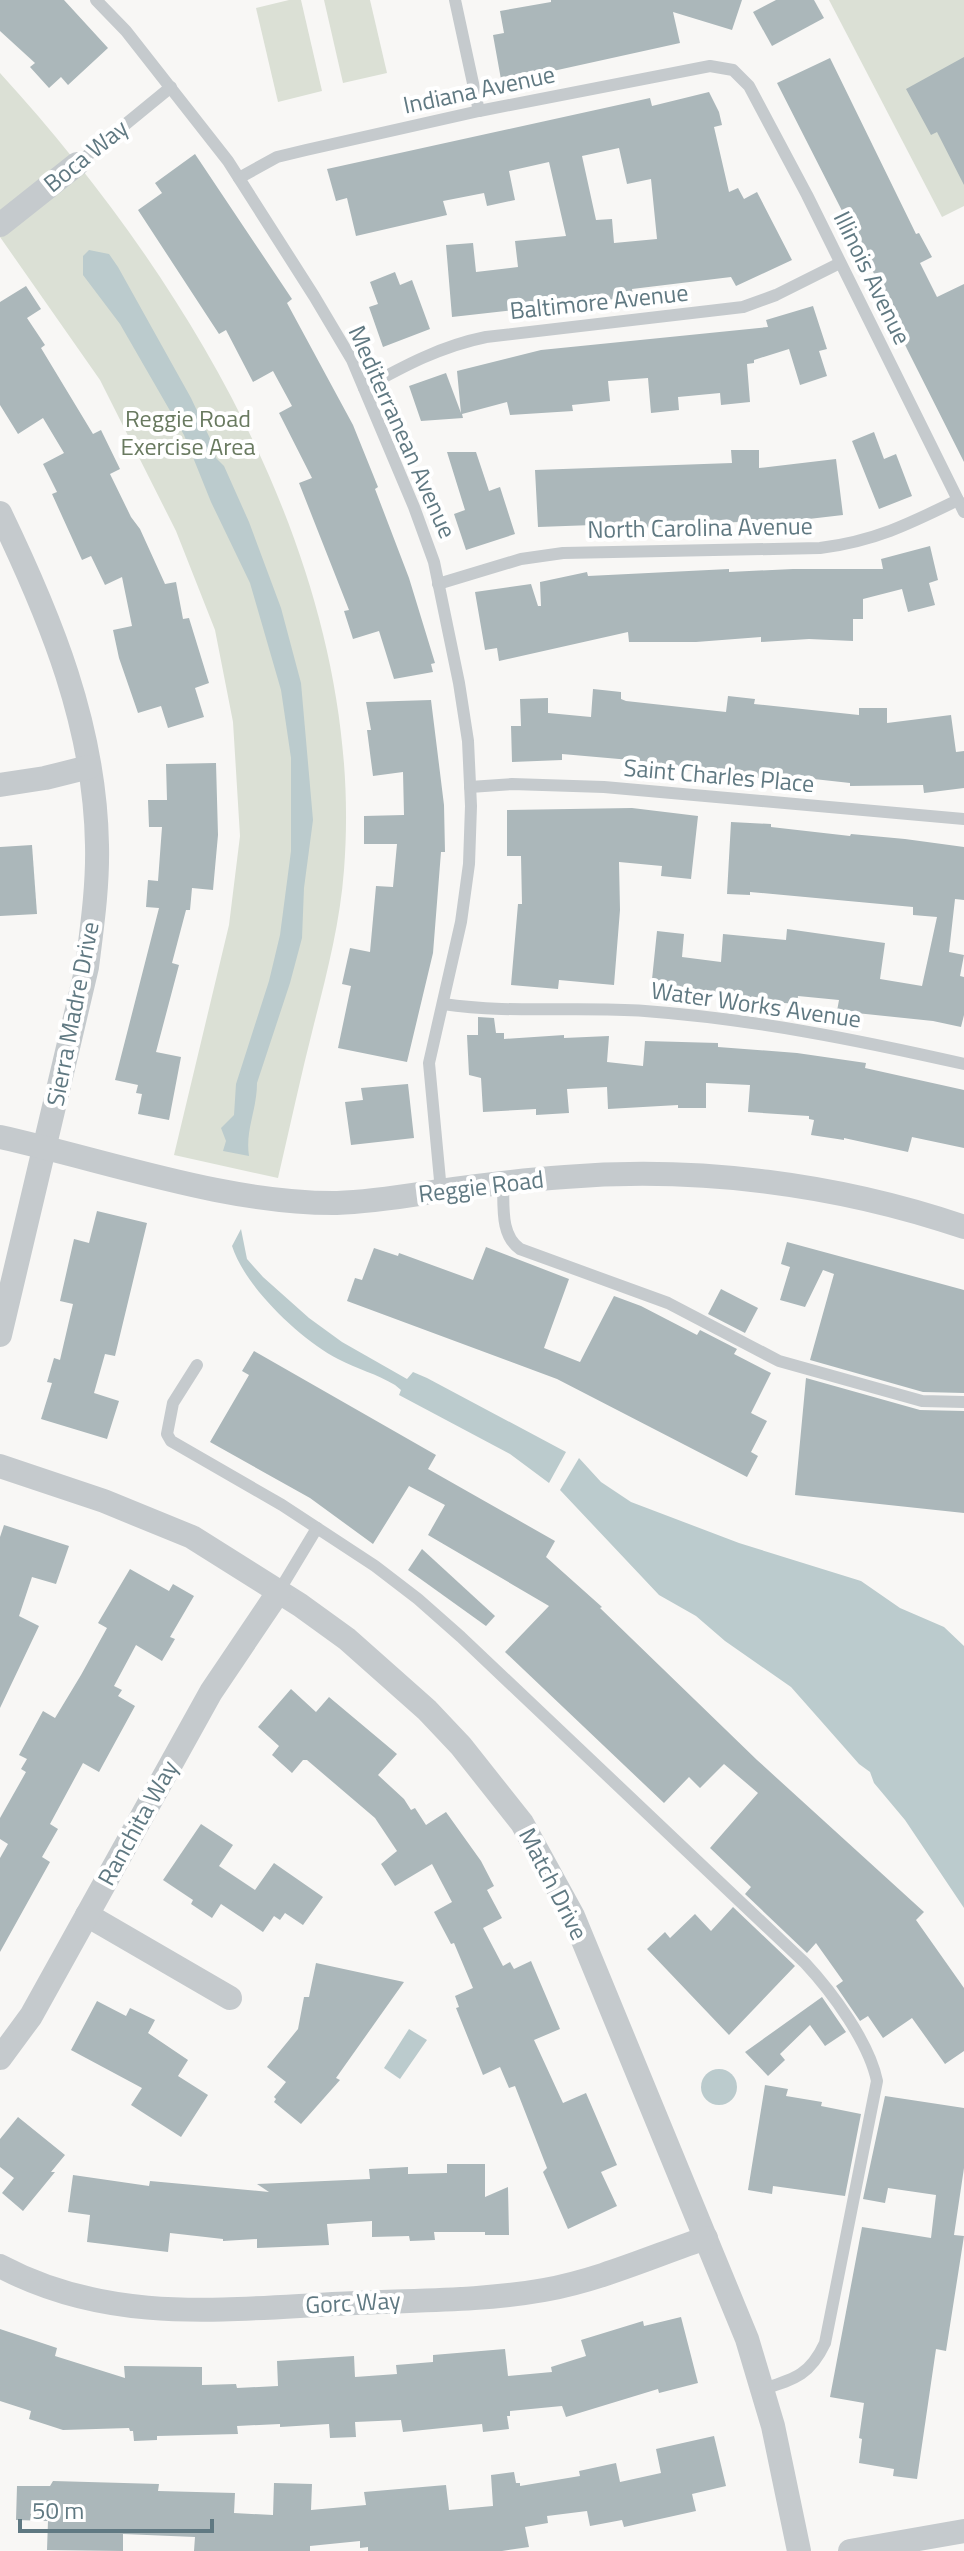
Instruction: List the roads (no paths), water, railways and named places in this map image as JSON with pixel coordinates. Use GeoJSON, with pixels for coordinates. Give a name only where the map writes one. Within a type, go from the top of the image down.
{"type":"FeatureCollection","features":[{"type":"Feature","properties":{"kind":"street","name":"Boca Way"},"geometry":{"type":"LineString","coordinates":[[0,225],[77,164]]}},
{"type":"Feature","properties":{"kind":"street","name":"Sierra Madre Drive"},"geometry":{"type":"LineString","coordinates":[[0,513],[52,626],[70,678],[84,732],[97,846],[87,967],[0,1335]]}},
{"type":"Feature","properties":{"kind":"street"},"geometry":{"type":"LineString","coordinates":[[0,785],[89,767]]}},
{"type":"Feature","properties":{"kind":"street","name":"Reggie Road"},"geometry":{"type":"LineString","coordinates":[[0,1137],[211,1187],[296,1201],[337,1203],[503,1183],[616,1174],[776,1183],[887,1205],[964,1227]]}},
{"type":"Feature","properties":{"kind":"street","name":"Match Drive"},"geometry":{"type":"LineString","coordinates":[[0,1466],[119,1506],[192,1537],[279,1591],[347,1639],[427,1710],[461,1746],[522,1823],[573,1916],[747,2339],[763,2389],[799,2551]]}},
{"type":"Feature","properties":{"kind":"street","name":"Ranchita Way"},"geometry":{"type":"LineString","coordinates":[[0,2058],[31,2016],[211,1692],[279,1591]]}},
{"type":"Feature","properties":{"kind":"street"},"geometry":{"type":"LineString","coordinates":[[87,1915],[230,1998]]}},
{"type":"Feature","properties":{"kind":"street","name":"Gorc Way"},"geometry":{"type":"LineString","coordinates":[[0,2266],[26,2280],[105,2304],[143,2309],[199,2310],[416,2300],[544,2290],[613,2271],[706,2238]]}},
{"type":"Feature","properties":{"kind":"street"},"geometry":{"type":"LineString","coordinates":[[850,2551],[964,2531]]}},
{"type":"Feature","properties":{"kind":"lane","name":"Mediterranean Avenue"},"geometry":{"type":"LineString","coordinates":[[96,0],[126,31],[171,87],[239,178],[322,309],[352,360],[434,562],[459,683],[468,741],[470,787],[467,879],[454,962],[429,1063],[441,1191]]}},
{"type":"Feature","properties":{"kind":"lane"},"geometry":{"type":"LineString","coordinates":[[455,0],[479,111]]}},
{"type":"Feature","properties":{"kind":"lane","name":"Indiana Avenue"},"geometry":{"type":"LineString","coordinates":[[239,178],[277,157],[479,111],[710,66],[733,70]]}},
{"type":"Feature","properties":{"kind":"lane","name":"Illinois Avenue"},"geometry":{"type":"LineString","coordinates":[[733,70],[749,86],[961,506]]}},
{"type":"Feature","properties":{"kind":"lane","name":"Boca Way"},"geometry":{"type":"LineString","coordinates":[[77,164],[171,87]]}},
{"type":"Feature","properties":{"kind":"lane","name":"Baltimore Avenue"},"geometry":{"type":"LineString","coordinates":[[364,388],[429,353],[456,343],[743,307],[776,295],[840,263]]}},
{"type":"Feature","properties":{"kind":"lane","name":"North Carolina Avenue"},"geometry":{"type":"LineString","coordinates":[[438,584],[521,559],[563,553],[820,548],[852,544],[961,506]]}},
{"type":"Feature","properties":{"kind":"lane","name":"Saint Charles Place"},"geometry":{"type":"LineString","coordinates":[[470,787],[512,784],[604,787],[964,819]]}},
{"type":"Feature","properties":{"kind":"lane","name":"Water Works Avenue"},"geometry":{"type":"LineString","coordinates":[[443,1004],[472,1008],[640,1011],[709,1017],[868,1042],[964,1064]]}},
{"type":"Feature","properties":{"kind":"lane"},"geometry":{"type":"LineString","coordinates":[[503,1183],[506,1233],[510,1242],[520,1249],[668,1303],[779,1361],[922,1401],[964,1402]]}},
{"type":"Feature","properties":{"kind":"lane"},"geometry":{"type":"LineString","coordinates":[[197,1365],[173,1403],[167,1434],[171,1441],[375,1566],[473,1648],[805,1963],[820,1979],[864,2046],[877,2081],[825,2343],[816,2362],[804,2373],[763,2389]]}},
{"type":"Feature","properties":{"kind":"lane"},"geometry":{"type":"LineString","coordinates":[[279,1591],[317,1528]]}},
{"type":"Feature","properties":{"kind":"park label","name":"Reggie Road Exercise Area"},"geometry":{"type":"Point","coordinates":[188,433]}}]}
